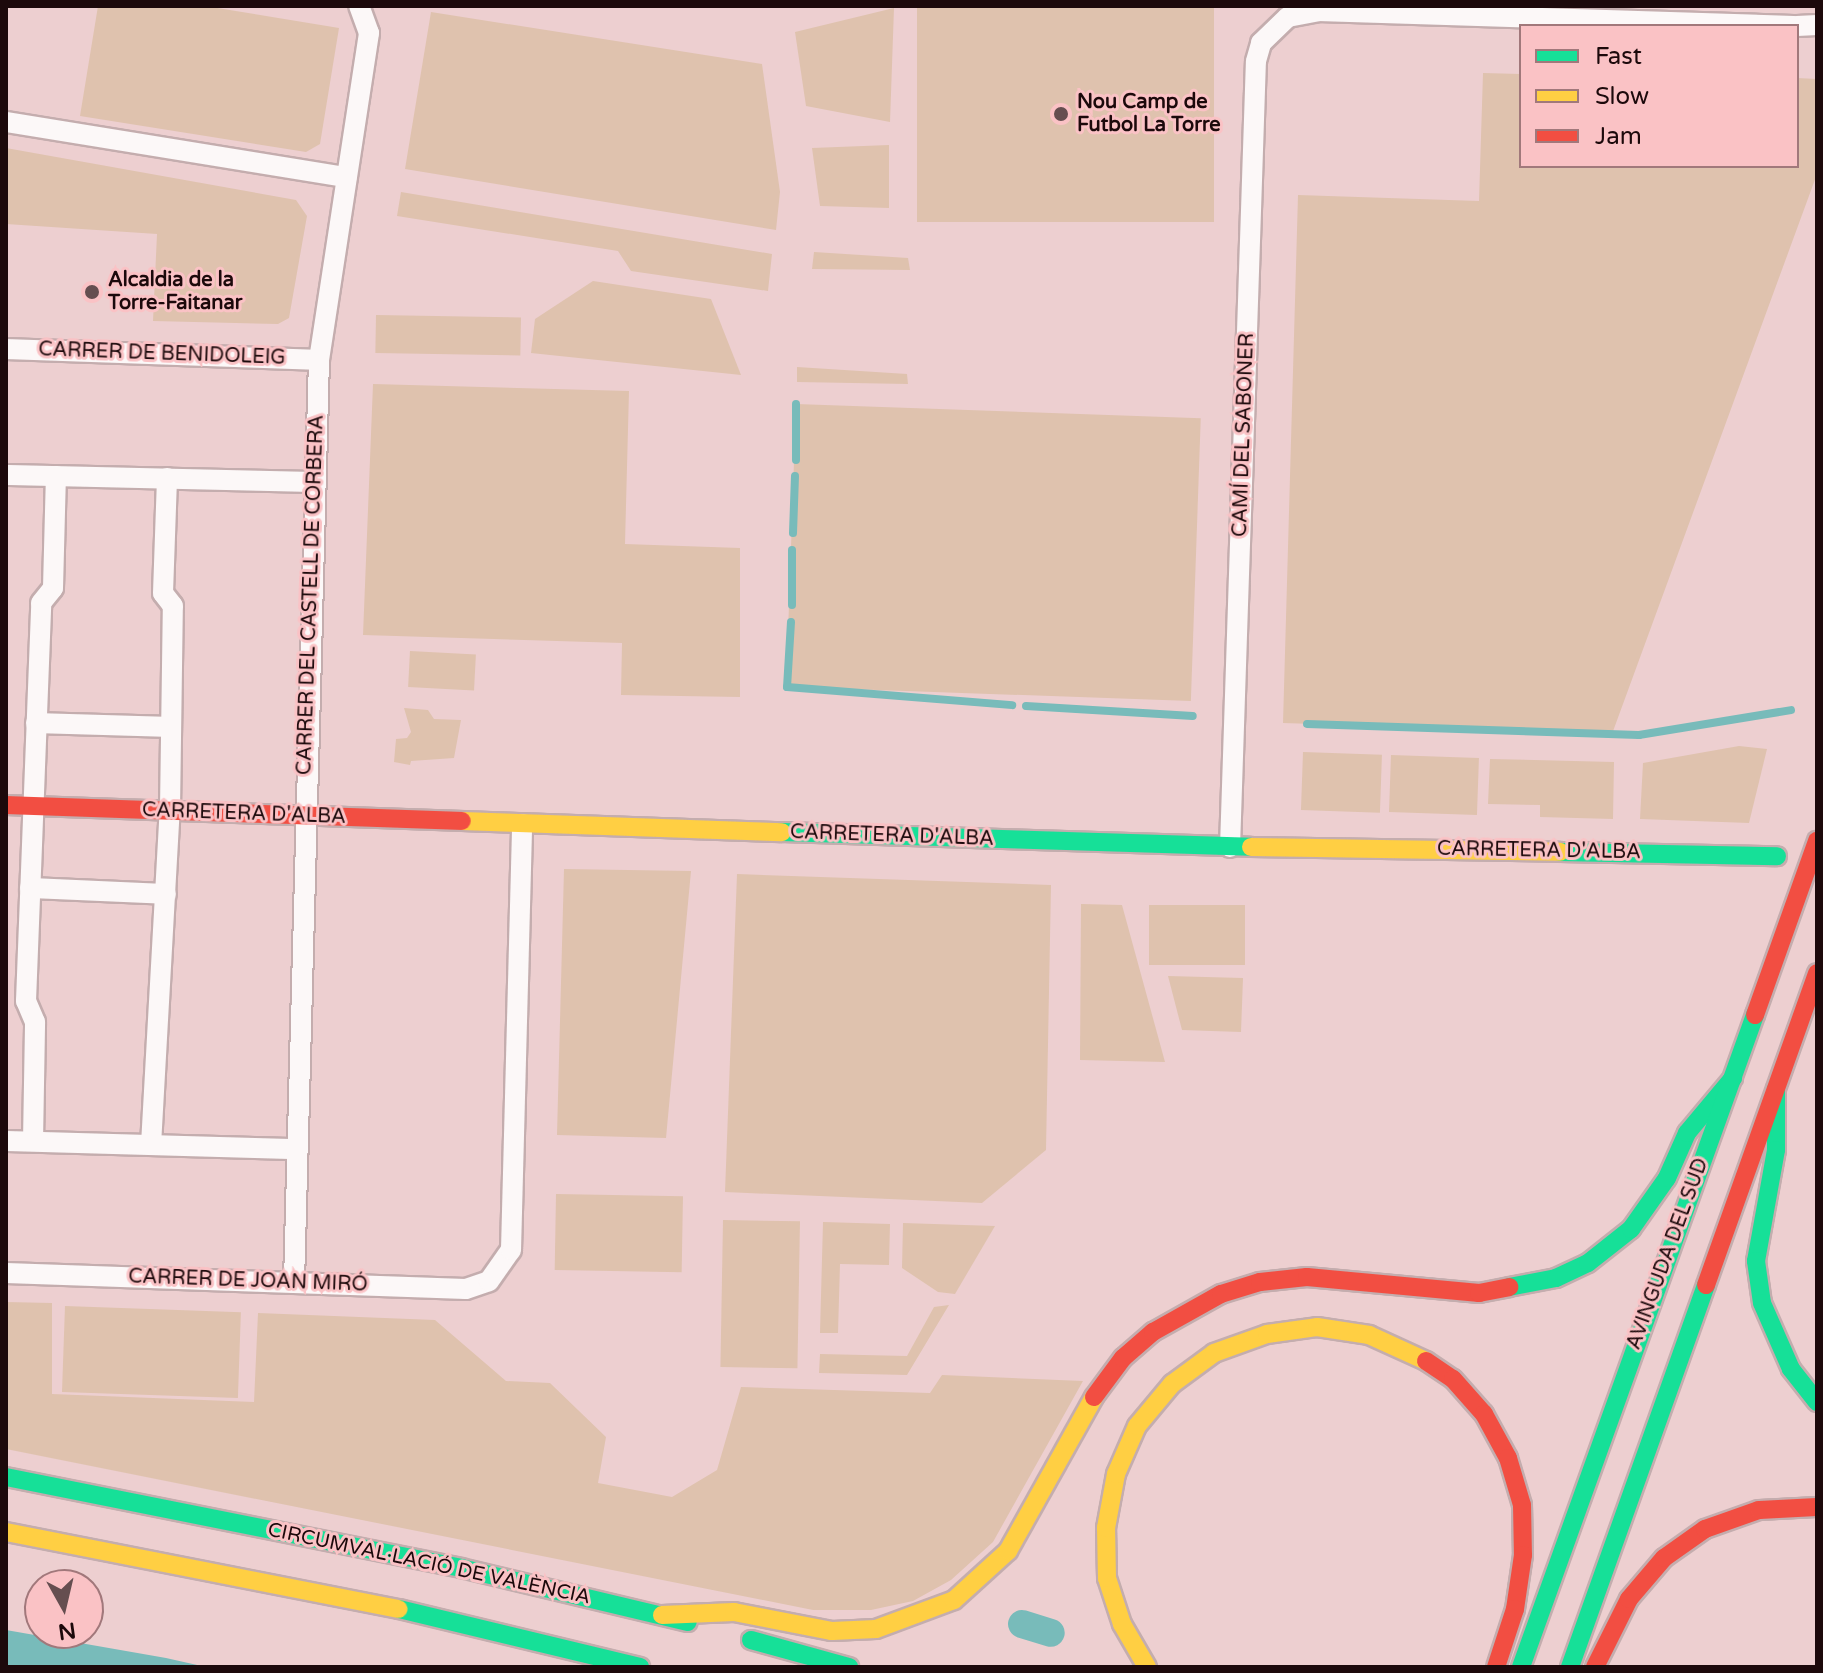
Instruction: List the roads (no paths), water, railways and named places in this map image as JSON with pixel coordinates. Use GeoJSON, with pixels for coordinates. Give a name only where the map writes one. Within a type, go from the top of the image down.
{"type":"FeatureCollection","features":[{"type":"Feature","properties":{"kind":"main road","name":"CARRETERA D'ALBA"},"geometry":{"type":"LineString","coordinates":[[6,805],[1230,847],[1777,856]]}},
{"type":"Feature","properties":{"kind":"main road","name":"AVINGUDA DEL SUD"},"geometry":{"type":"LineString","coordinates":[[1521,1667],[1817,841]]}},
{"type":"Feature","properties":{"kind":"main road"},"geometry":{"type":"LineString","coordinates":[[1570,1667],[1817,973]]}},
{"type":"Feature","properties":{"kind":"main road"},"geometry":{"type":"LineString","coordinates":[[662,1615],[734,1612],[832,1631],[876,1629],[954,1600],[1008,1551],[1095,1395],[1123,1358],[1153,1332],[1221,1294],[1260,1282],[1307,1277],[1479,1293],[1556,1278],[1588,1263],[1631,1229],[1667,1178],[1687,1133],[1733,1078]]}},
{"type":"Feature","properties":{"kind":"main road"},"geometry":{"type":"LineString","coordinates":[[1776,1089],[1776,1150],[1762,1206],[1758,1275],[1774,1336],[1817,1402]]}},
{"type":"Feature","properties":{"kind":"main road"},"geometry":{"type":"LineString","coordinates":[[1147,1667],[1122,1624],[1107,1578],[1106,1528],[1116,1474],[1137,1426],[1172,1384],[1214,1353],[1267,1334],[1317,1327],[1369,1335],[1413,1353],[1453,1379],[1484,1414],[1508,1458],[1522,1505],[1523,1555],[1515,1609],[1496,1667]]}},
{"type":"Feature","properties":{"kind":"main road","name":"CIRCUMVAL·LACIÓ DE VALÈNCIA"},"geometry":{"type":"LineString","coordinates":[[6,1477],[461,1568],[662,1615],[849,1667]]}},
{"type":"Feature","properties":{"kind":"main road"},"geometry":{"type":"LineString","coordinates":[[1595,1667],[1629,1599],[1664,1558],[1705,1529],[1759,1510],[1817,1507]]}},
{"type":"Feature","properties":{"kind":"main road"},"geometry":{"type":"LineString","coordinates":[[6,1532],[417,1613],[640,1667]]}},
{"type":"Feature","properties":{"kind":"street","name":"CARRER DEL CASTELL DE CORBERA"},"geometry":{"type":"LineString","coordinates":[[294,1283],[319,360],[369,33],[360,7]]}},
{"type":"Feature","properties":{"kind":"street","name":"CAMÍ DEL SABONER"},"geometry":{"type":"LineString","coordinates":[[1230,847],[1256,61],[1272,27],[1302,12],[1318,11],[1732,24]]}},
{"type":"Feature","properties":{"kind":"street"},"geometry":{"type":"LineString","coordinates":[[6,122],[347,177]]}},
{"type":"Feature","properties":{"kind":"street","name":"CARRER DE BENIDOLEIG"},"geometry":{"type":"LineString","coordinates":[[6,349],[319,360]]}},
{"type":"Feature","properties":{"kind":"street"},"geometry":{"type":"LineString","coordinates":[[6,475],[314,482]]}},
{"type":"Feature","properties":{"kind":"street"},"geometry":{"type":"LineString","coordinates":[[33,1141],[35,1022],[26,1001],[41,603],[53,588],[56,476]]}},
{"type":"Feature","properties":{"kind":"street"},"geometry":{"type":"LineString","coordinates":[[151,1145],[154,1023],[162,1002],[170,810],[173,606],[163,593],[167,478]]}},
{"type":"Feature","properties":{"kind":"street"},"geometry":{"type":"LineString","coordinates":[[36,723],[171,727]]}},
{"type":"Feature","properties":{"kind":"street","name":"CARRER DE JOAN MIRÓ"},"geometry":{"type":"LineString","coordinates":[[6,1273],[466,1289],[489,1281],[511,1250],[522,824]]}},
{"type":"Feature","properties":{"kind":"street"},"geometry":{"type":"LineString","coordinates":[[30,888],[166,894]]}},
{"type":"Feature","properties":{"kind":"street"},"geometry":{"type":"LineString","coordinates":[[6,1141],[298,1149]]}},
{"type":"Feature","properties":{"kind":"water"},"geometry":{"type":"Polygon","coordinates":[[[6,1630],[24,1633],[24,1649],[104,1647],[206,1667],[6,1667],[6,1630]]]}},
{"type":"Feature","properties":{"kind":"waterway"},"geometry":{"type":"LineString","coordinates":[[796,404],[796,460]]}},
{"type":"Feature","properties":{"kind":"waterway"},"geometry":{"type":"LineString","coordinates":[[793,533],[795,476]]}},
{"type":"Feature","properties":{"kind":"waterway"},"geometry":{"type":"LineString","coordinates":[[792,550],[792,605]]}},
{"type":"Feature","properties":{"kind":"waterway"},"geometry":{"type":"LineString","coordinates":[[791,622],[787,687],[1012,705]]}},
{"type":"Feature","properties":{"kind":"waterway"},"geometry":{"type":"LineString","coordinates":[[1026,706],[1193,716]]}},
{"type":"Feature","properties":{"kind":"waterway"},"geometry":{"type":"LineString","coordinates":[[1307,724],[1639,735],[1791,710]]}},
{"type":"Feature","properties":{"kind":"waterway"},"geometry":{"type":"LineString","coordinates":[[1022,1624],[1051,1633]]}},
{"type":"Feature","properties":{"kind":"waterway"},"geometry":{"type":"LineString","coordinates":[[1019,1630],[1050,1640]]}},
{"type":"Feature","properties":{"kind":"place","name":"Nou Camp de Futbol La Torre"},"geometry":{"type":"Point","coordinates":[1061,114]}},
{"type":"Feature","properties":{"kind":"place","name":"Alcaldia de la Torre-Faitanar"},"geometry":{"type":"Point","coordinates":[92,292]}}]}
